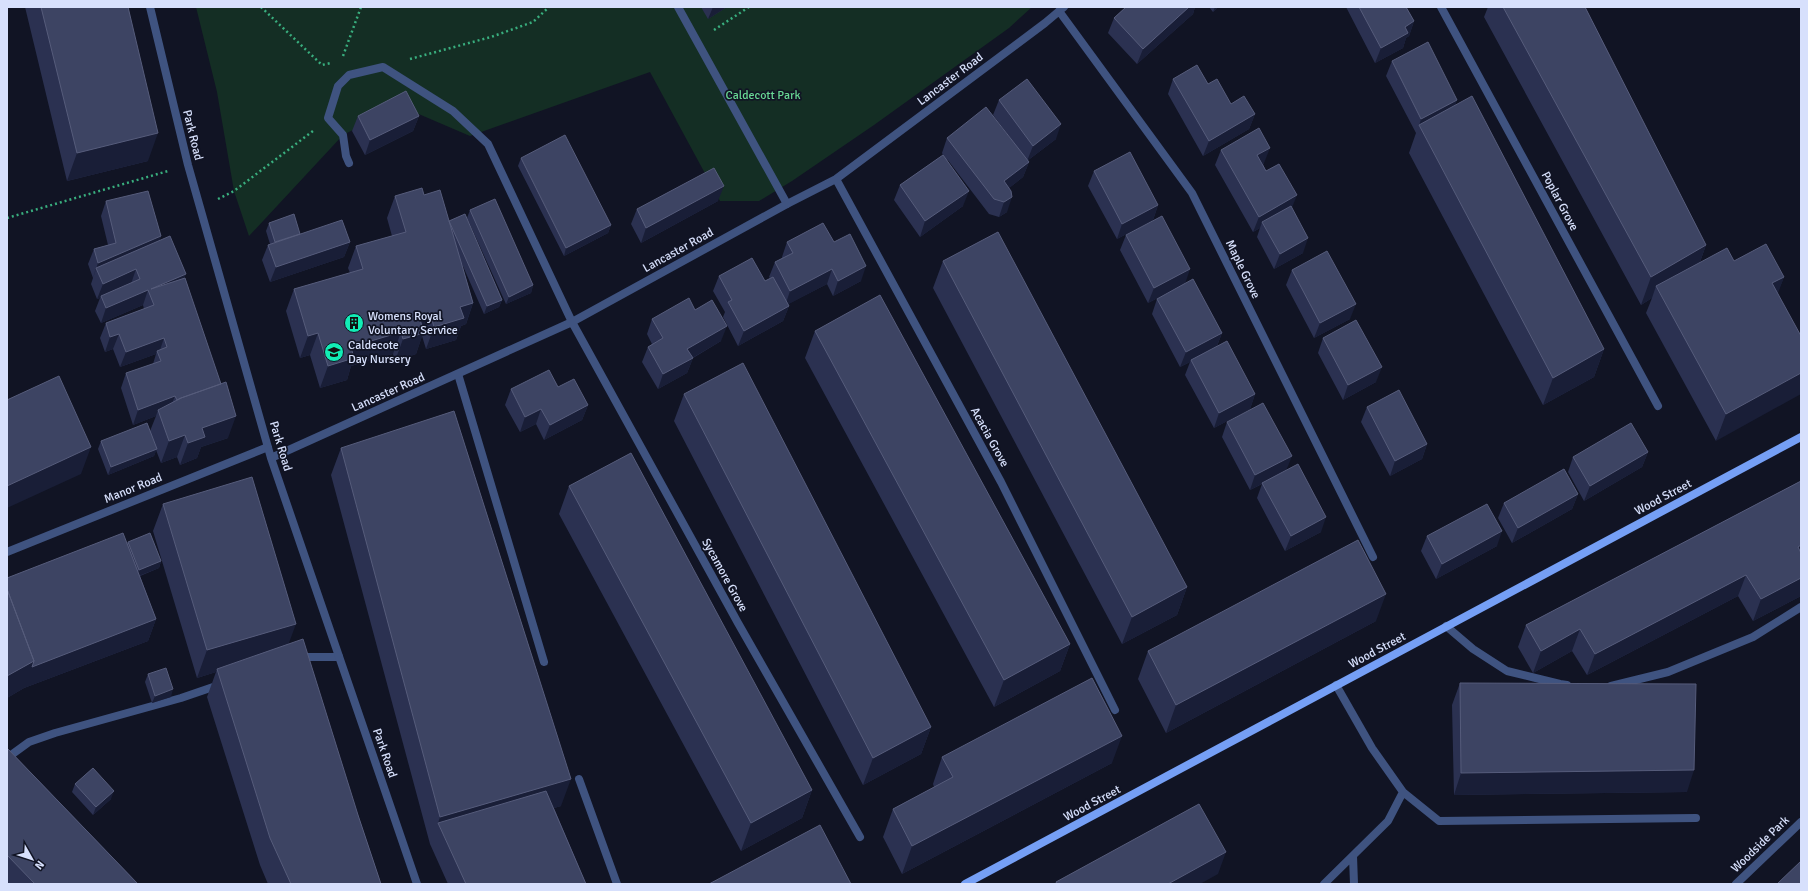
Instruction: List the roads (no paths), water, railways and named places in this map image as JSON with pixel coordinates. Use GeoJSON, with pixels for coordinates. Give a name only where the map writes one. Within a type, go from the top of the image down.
{"type":"FeatureCollection","features":[{"type":"Feature","properties":{"kind":"street","name":"Park Road"},"geometry":{"type":"LineString","coordinates":[[150,7],[188,166],[271,458],[417,884]]}},
{"type":"Feature","properties":{"kind":"street"},"geometry":{"type":"LineString","coordinates":[[678,7],[787,204]]}},
{"type":"Feature","properties":{"kind":"street","name":"Poplar Grove"},"geometry":{"type":"LineString","coordinates":[[1441,7],[1658,406]]}},
{"type":"Feature","properties":{"kind":"street","name":"Lancaster Road"},"geometry":{"type":"LineString","coordinates":[[271,458],[572,322],[787,204],[836,179],[1045,23],[1061,9]]}},
{"type":"Feature","properties":{"kind":"street","name":"Maple Grove"},"geometry":{"type":"LineString","coordinates":[[1061,9],[1192,193],[1373,557]]}},
{"type":"Feature","properties":{"kind":"street","name":"Sycamore Grove"},"geometry":{"type":"LineString","coordinates":[[349,163],[346,156],[343,135],[328,118],[331,105],[338,86],[349,75],[383,67],[453,111],[488,144],[572,322],[734,616],[860,837]]}},
{"type":"Feature","properties":{"kind":"street","name":"Acacia Grove"},"geometry":{"type":"LineString","coordinates":[[836,179],[1001,482],[1115,710]]}},
{"type":"Feature","properties":{"kind":"street"},"geometry":{"type":"LineString","coordinates":[[458,374],[544,662]]}},
{"type":"Feature","properties":{"kind":"street","name":"Wood Street"},"geometry":{"type":"LineString","coordinates":[[965,884],[1801,437]]}},
{"type":"Feature","properties":{"kind":"street","name":"Manor Road"},"geometry":{"type":"LineString","coordinates":[[7,552],[268,447]]}},
{"type":"Feature","properties":{"kind":"street"},"geometry":{"type":"LineString","coordinates":[[1599,685],[1614,686],[1668,672],[1753,637],[1801,607]]}},
{"type":"Feature","properties":{"kind":"street"},"geometry":{"type":"LineString","coordinates":[[1446,626],[1473,649],[1507,671],[1560,684],[1575,685]]}},
{"type":"Feature","properties":{"kind":"street"},"geometry":{"type":"LineString","coordinates":[[292,659],[300,657],[339,657]]}},
{"type":"Feature","properties":{"kind":"street"},"geometry":{"type":"LineString","coordinates":[[7,758],[29,742],[55,732],[181,698],[226,683]]}},
{"type":"Feature","properties":{"kind":"street"},"geometry":{"type":"LineString","coordinates":[[1336,685],[1372,748],[1403,792],[1438,821],[1696,818]]}},
{"type":"Feature","properties":{"kind":"street"},"geometry":{"type":"LineString","coordinates":[[578,779],[617,884]]}},
{"type":"Feature","properties":{"kind":"street"},"geometry":{"type":"LineString","coordinates":[[1324,884],[1388,821],[1403,792]]}},
{"type":"Feature","properties":{"kind":"street","name":"Woodside Park"},"geometry":{"type":"LineString","coordinates":[[1736,884],[1801,822]]}},
{"type":"Feature","properties":{"kind":"street"},"geometry":{"type":"LineString","coordinates":[[1353,856],[1354,884]]}},
{"type":"Feature","properties":{"kind":"place","name":"Womens Royal Voluntary Service"},"geometry":{"type":"Point","coordinates":[354,323]}},
{"type":"Feature","properties":{"kind":"place","name":"Caldecote Day Nursery"},"geometry":{"type":"Point","coordinates":[334,352]}},
{"type":"Feature","properties":{"kind":"park label","name":"Caldecott Park"},"geometry":{"type":"Point","coordinates":[763,95]}}]}
